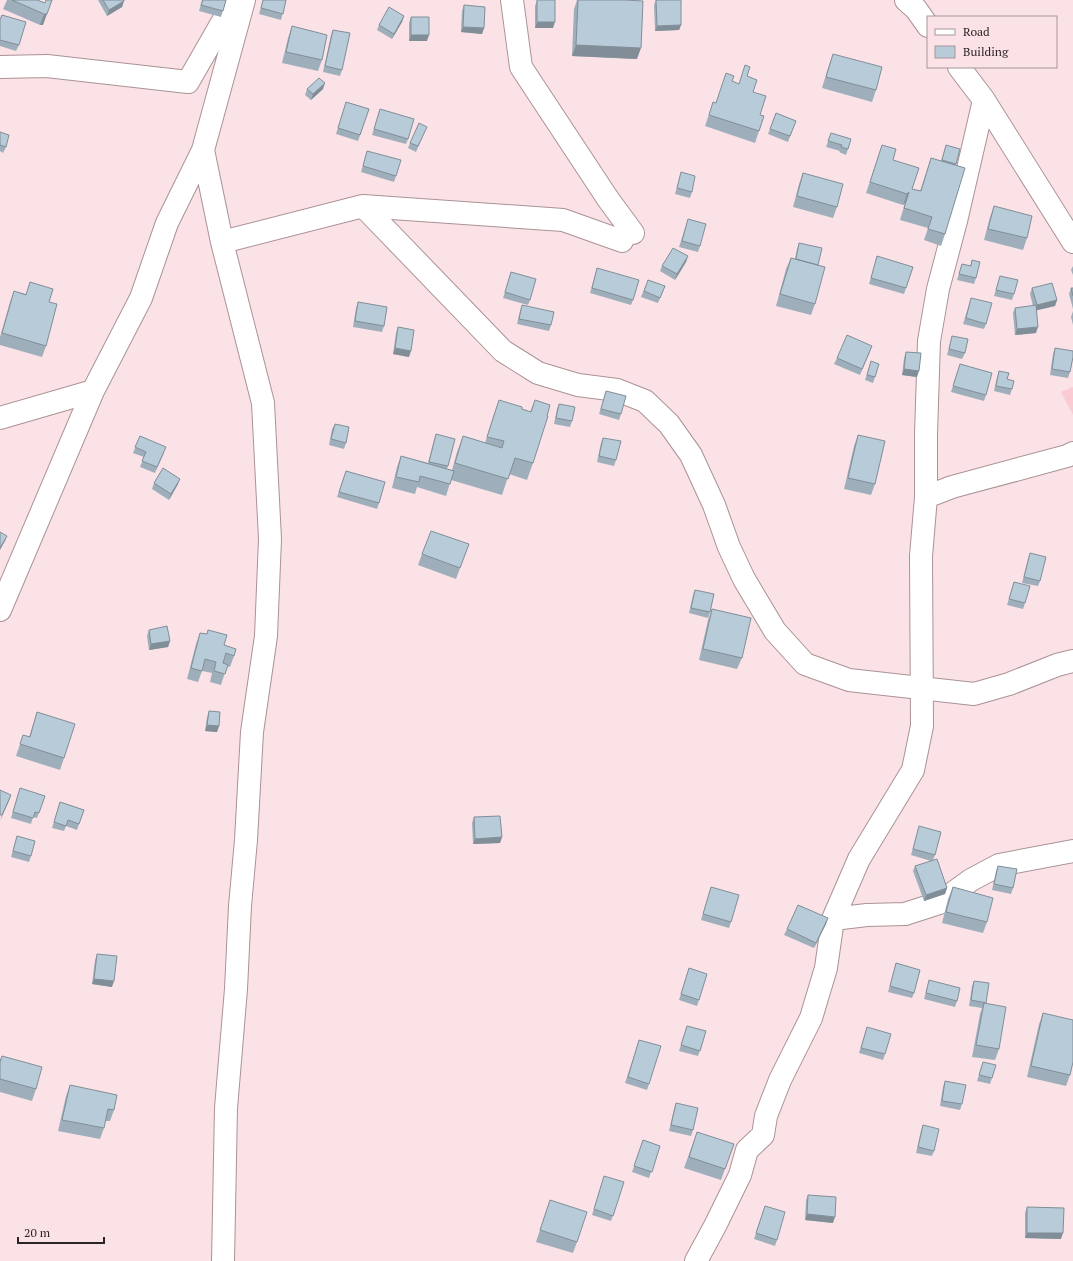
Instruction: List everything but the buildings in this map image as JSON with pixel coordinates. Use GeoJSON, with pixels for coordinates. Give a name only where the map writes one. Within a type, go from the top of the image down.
{"type":"FeatureCollection","features":[{"type":"Feature","properties":{"kind":"street"},"geometry":{"type":"LineString","coordinates":[[0,67],[47,66],[188,82],[235,0]]}},
{"type":"Feature","properties":{"kind":"street"},"geometry":{"type":"LineString","coordinates":[[0,610],[93,391],[141,298],[166,223],[203,150],[244,0]]}},
{"type":"Feature","properties":{"kind":"street"},"geometry":{"type":"LineString","coordinates":[[222,242],[363,206],[563,220],[628,237],[608,199],[521,67],[512,0]]}},
{"type":"Feature","properties":{"kind":"street"},"geometry":{"type":"LineString","coordinates":[[906,0],[916,9],[927,25]]}},
{"type":"Feature","properties":{"kind":"street"},"geometry":{"type":"LineString","coordinates":[[960,68],[984,100],[1073,242]]}},
{"type":"Feature","properties":{"kind":"street"},"geometry":{"type":"LineString","coordinates":[[696,1261],[740,1175],[747,1150],[763,1135],[766,1116],[780,1080],[811,1018],[826,968],[833,919],[859,859],[914,770],[922,726],[921,556],[926,497],[926,434],[929,340],[938,289],[956,221],[984,100]]}},
{"type":"Feature","properties":{"kind":"street"},"geometry":{"type":"LineString","coordinates":[[203,150],[222,242],[264,404],[270,540],[266,636],[252,732],[236,989],[226,1108],[223,1261]]}},
{"type":"Feature","properties":{"kind":"street"},"geometry":{"type":"LineString","coordinates":[[363,206],[503,351],[538,373],[578,385],[617,390],[645,401],[669,424],[691,455],[714,504],[729,547],[744,579],[775,631],[805,664],[849,680],[974,694],[1009,684],[1057,665],[1073,661]]}},
{"type":"Feature","properties":{"kind":"street"},"geometry":{"type":"LineString","coordinates":[[0,418],[93,391]]}},
{"type":"Feature","properties":{"kind":"street"},"geometry":{"type":"LineString","coordinates":[[926,497],[952,487],[1073,453]]}},
{"type":"Feature","properties":{"kind":"street"},"geometry":{"type":"LineString","coordinates":[[833,919],[866,915],[905,914],[939,903],[971,880],[999,865],[1073,850]]}},
{"type":"Feature","properties":{"kind":"shaded area"},"geometry":{"type":"Polygon","coordinates":[[[1073,387],[1073,415],[1061,392],[1073,387]]]}}]}
